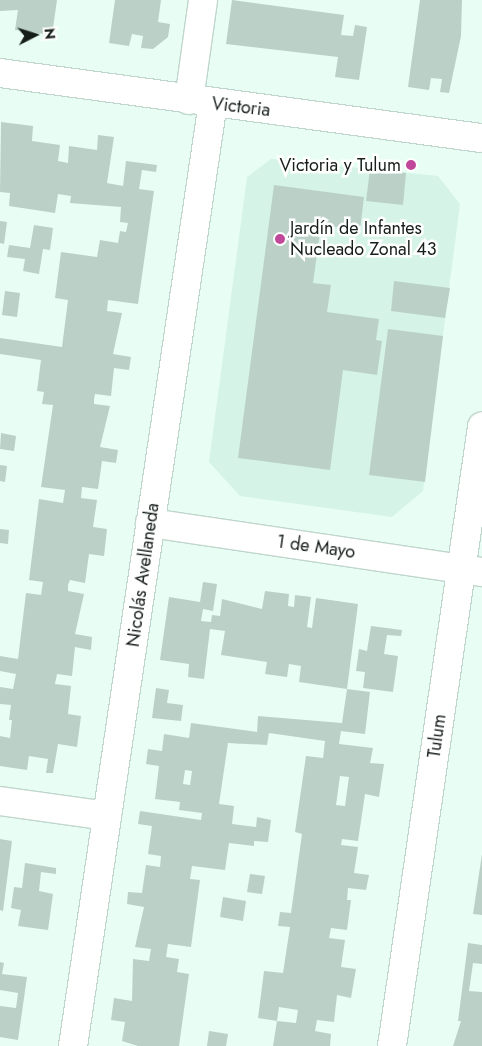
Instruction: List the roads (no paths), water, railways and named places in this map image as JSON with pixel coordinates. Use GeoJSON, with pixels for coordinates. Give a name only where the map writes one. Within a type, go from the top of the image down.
{"type":"FeatureCollection","features":[{"type":"Feature","properties":{"kind":"street","name":"Nicolás Avellaneda"},"geometry":{"type":"LineString","coordinates":[[73,1046],[150,523],[201,102],[203,0]]}},
{"type":"Feature","properties":{"kind":"street","name":"Victoria"},"geometry":{"type":"LineString","coordinates":[[0,73],[201,102],[482,138]]}},
{"type":"Feature","properties":{"kind":"street","name":"Tulum"},"geometry":{"type":"LineString","coordinates":[[392,1046],[472,570],[482,427]]}},
{"type":"Feature","properties":{"kind":"street","name":"1 de Mayo"},"geometry":{"type":"LineString","coordinates":[[150,523],[472,570]]}},
{"type":"Feature","properties":{"kind":"street"},"geometry":{"type":"LineString","coordinates":[[0,801],[107,816]]}},
{"type":"Feature","properties":{"kind":"place","name":"Victoria y Tulum"},"geometry":{"type":"Point","coordinates":[411,165]}},
{"type":"Feature","properties":{"kind":"place","name":"Jardín de Infantes Nucleado Zonal 43"},"geometry":{"type":"Point","coordinates":[280,239]}}]}
